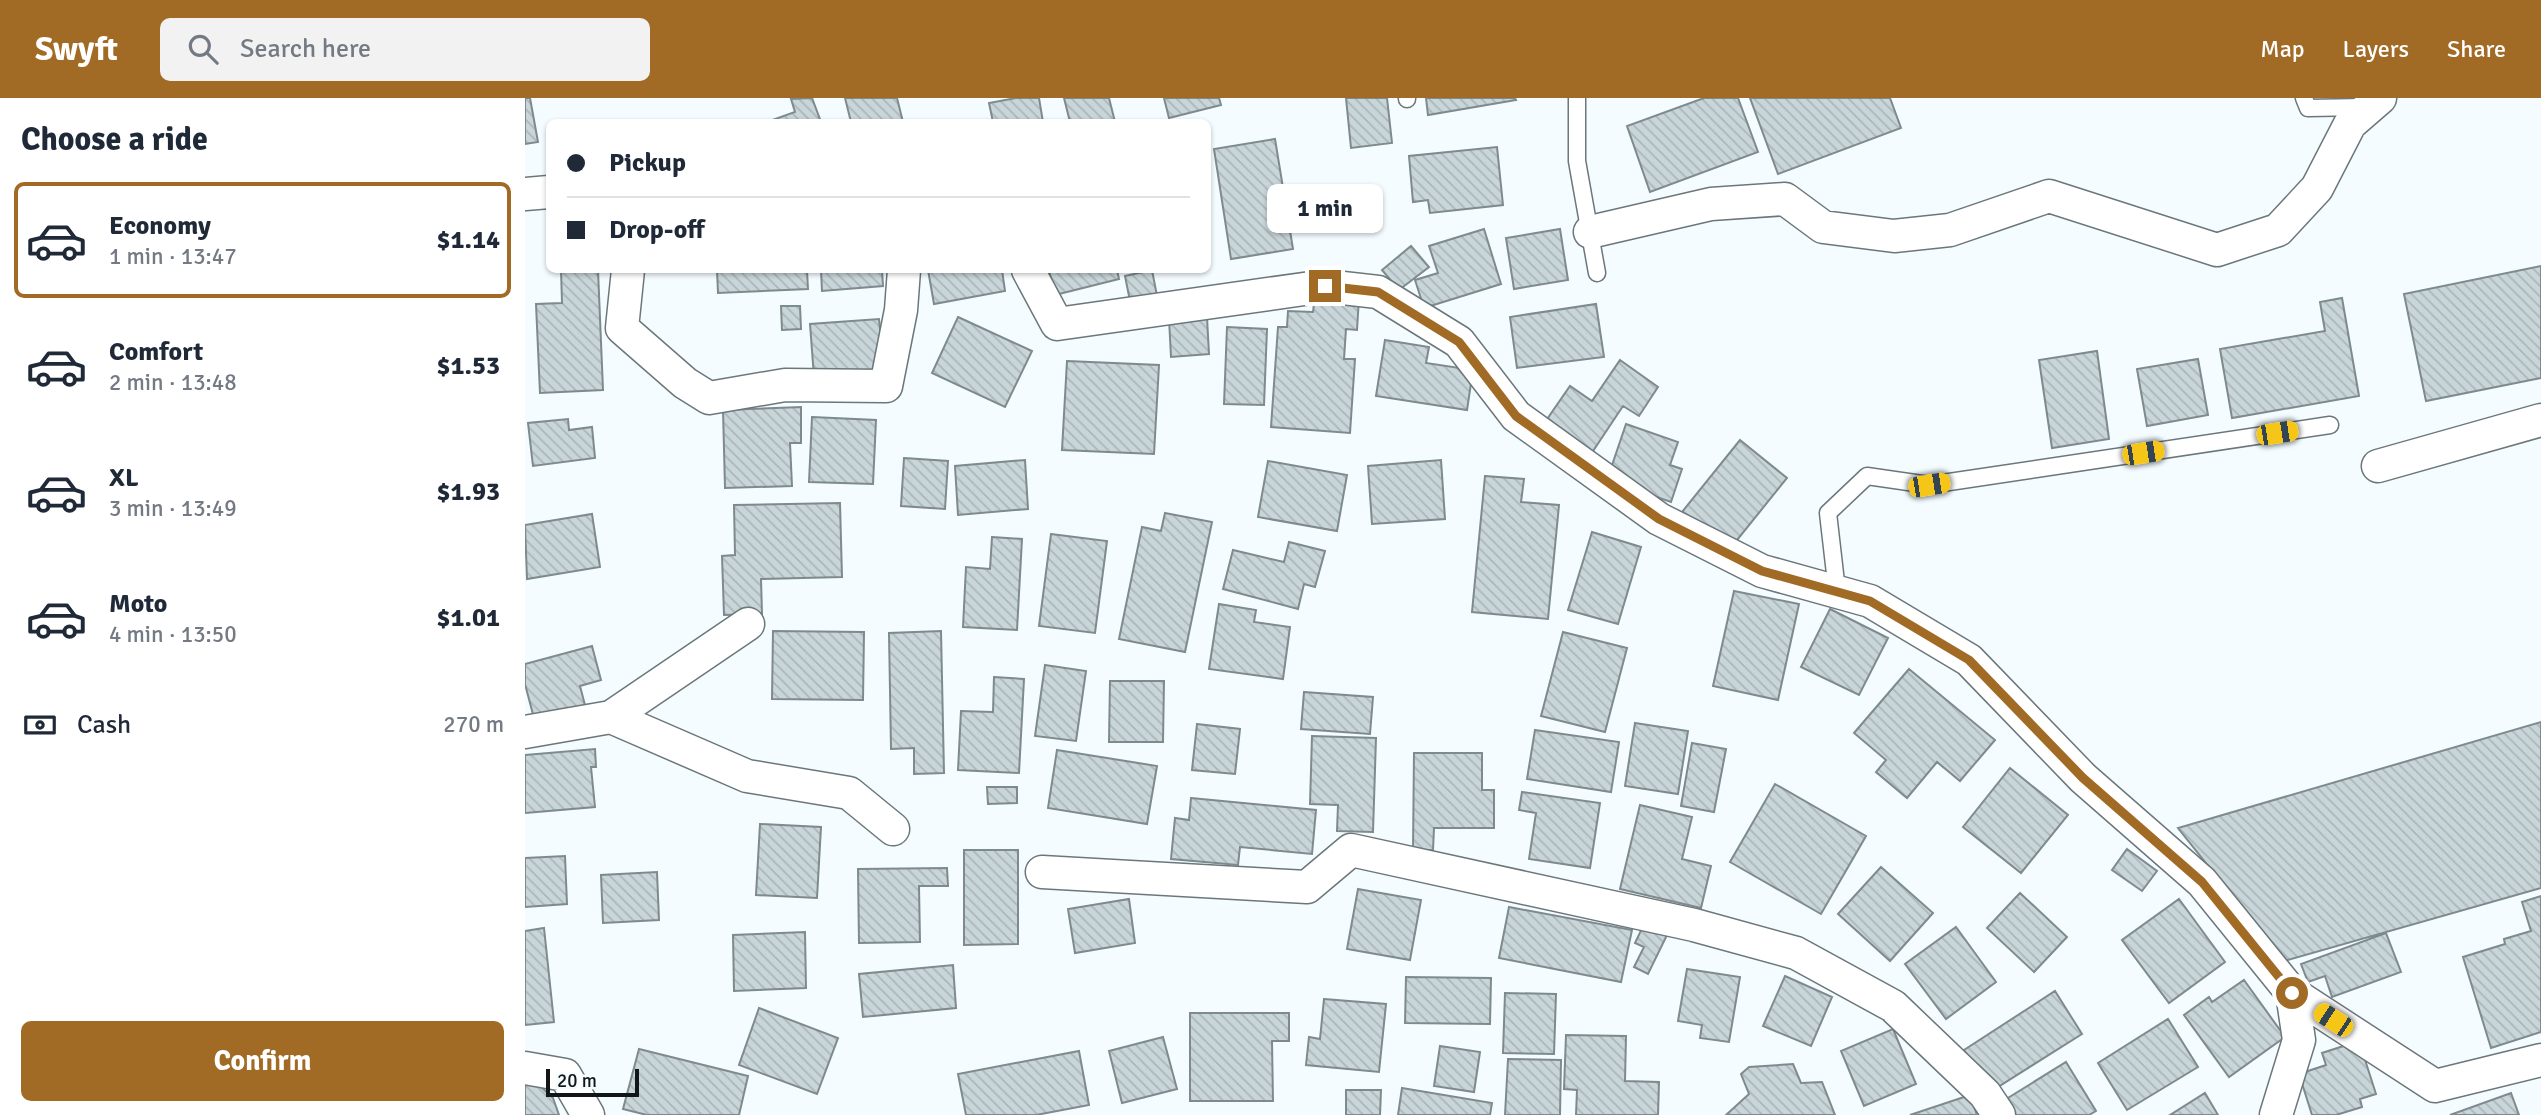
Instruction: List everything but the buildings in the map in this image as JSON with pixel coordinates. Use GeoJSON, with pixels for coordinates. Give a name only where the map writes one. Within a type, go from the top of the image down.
{"type":"FeatureCollection","features":[{"type":"Feature","properties":{"kind":"street"},"geometry":{"type":"LineString","coordinates":[[1590,232],[1711,204],[1785,199],[1823,227],[1894,236],[1950,230],[2049,196],[2217,250],[2278,230],[2316,188],[2350,124],[2375,102]]}},
{"type":"Feature","properties":{"kind":"street"},"geometry":{"type":"LineString","coordinates":[[525,194],[546,192]]}},
{"type":"Feature","properties":{"kind":"street"},"geometry":{"type":"LineString","coordinates":[[628,273],[622,328],[685,383],[709,398],[785,385],[887,386],[901,310],[904,273]]}},
{"type":"Feature","properties":{"kind":"street"},"geometry":{"type":"LineString","coordinates":[[1030,273],[1057,324],[1325,286],[1378,292],[1459,342],[1516,416],[1659,519],[1762,571],[1870,601],[1969,660],[2083,778],[2202,882],[2292,993],[2435,1086],[2541,1060]]}},
{"type":"Feature","properties":{"kind":"street"},"geometry":{"type":"LineString","coordinates":[[2378,466],[2541,420]]}},
{"type":"Feature","properties":{"kind":"street"},"geometry":{"type":"LineString","coordinates":[[525,732],[611,717],[748,624]]}},
{"type":"Feature","properties":{"kind":"street"},"geometry":{"type":"LineString","coordinates":[[611,717],[747,776],[849,793],[893,829]]}},
{"type":"Feature","properties":{"kind":"street"},"geometry":{"type":"LineString","coordinates":[[1042,872],[1307,887],[1351,850],[1694,925],[1796,953],[1893,1006],[1985,1094],[1999,1115]]}},
{"type":"Feature","properties":{"kind":"street"},"geometry":{"type":"LineString","coordinates":[[2276,1115],[2299,1040],[2292,993]]}},
{"type":"Feature","properties":{"kind":"street"},"geometry":{"type":"LineString","coordinates":[[525,1068],[565,1074],[588,1115]]}},
{"type":"Feature","properties":{"kind":"lane"},"geometry":{"type":"LineString","coordinates":[[1577,98],[1577,161],[1597,273]]}},
{"type":"Feature","properties":{"kind":"lane"},"geometry":{"type":"LineString","coordinates":[[2304,98],[2308,108],[2375,102]]}},
{"type":"Feature","properties":{"kind":"lane"},"geometry":{"type":"LineString","coordinates":[[1837,591],[1828,513],[1867,476],[1929,485],[2330,425]]}},
{"type":"Feature","properties":{"kind":"route"},"geometry":{"type":"LineString","coordinates":[[1325,286],[1378,292],[1459,342],[1516,416],[1659,519],[1762,571],[1870,601],[1969,660],[2083,778],[2202,882],[2292,993]]}}]}
